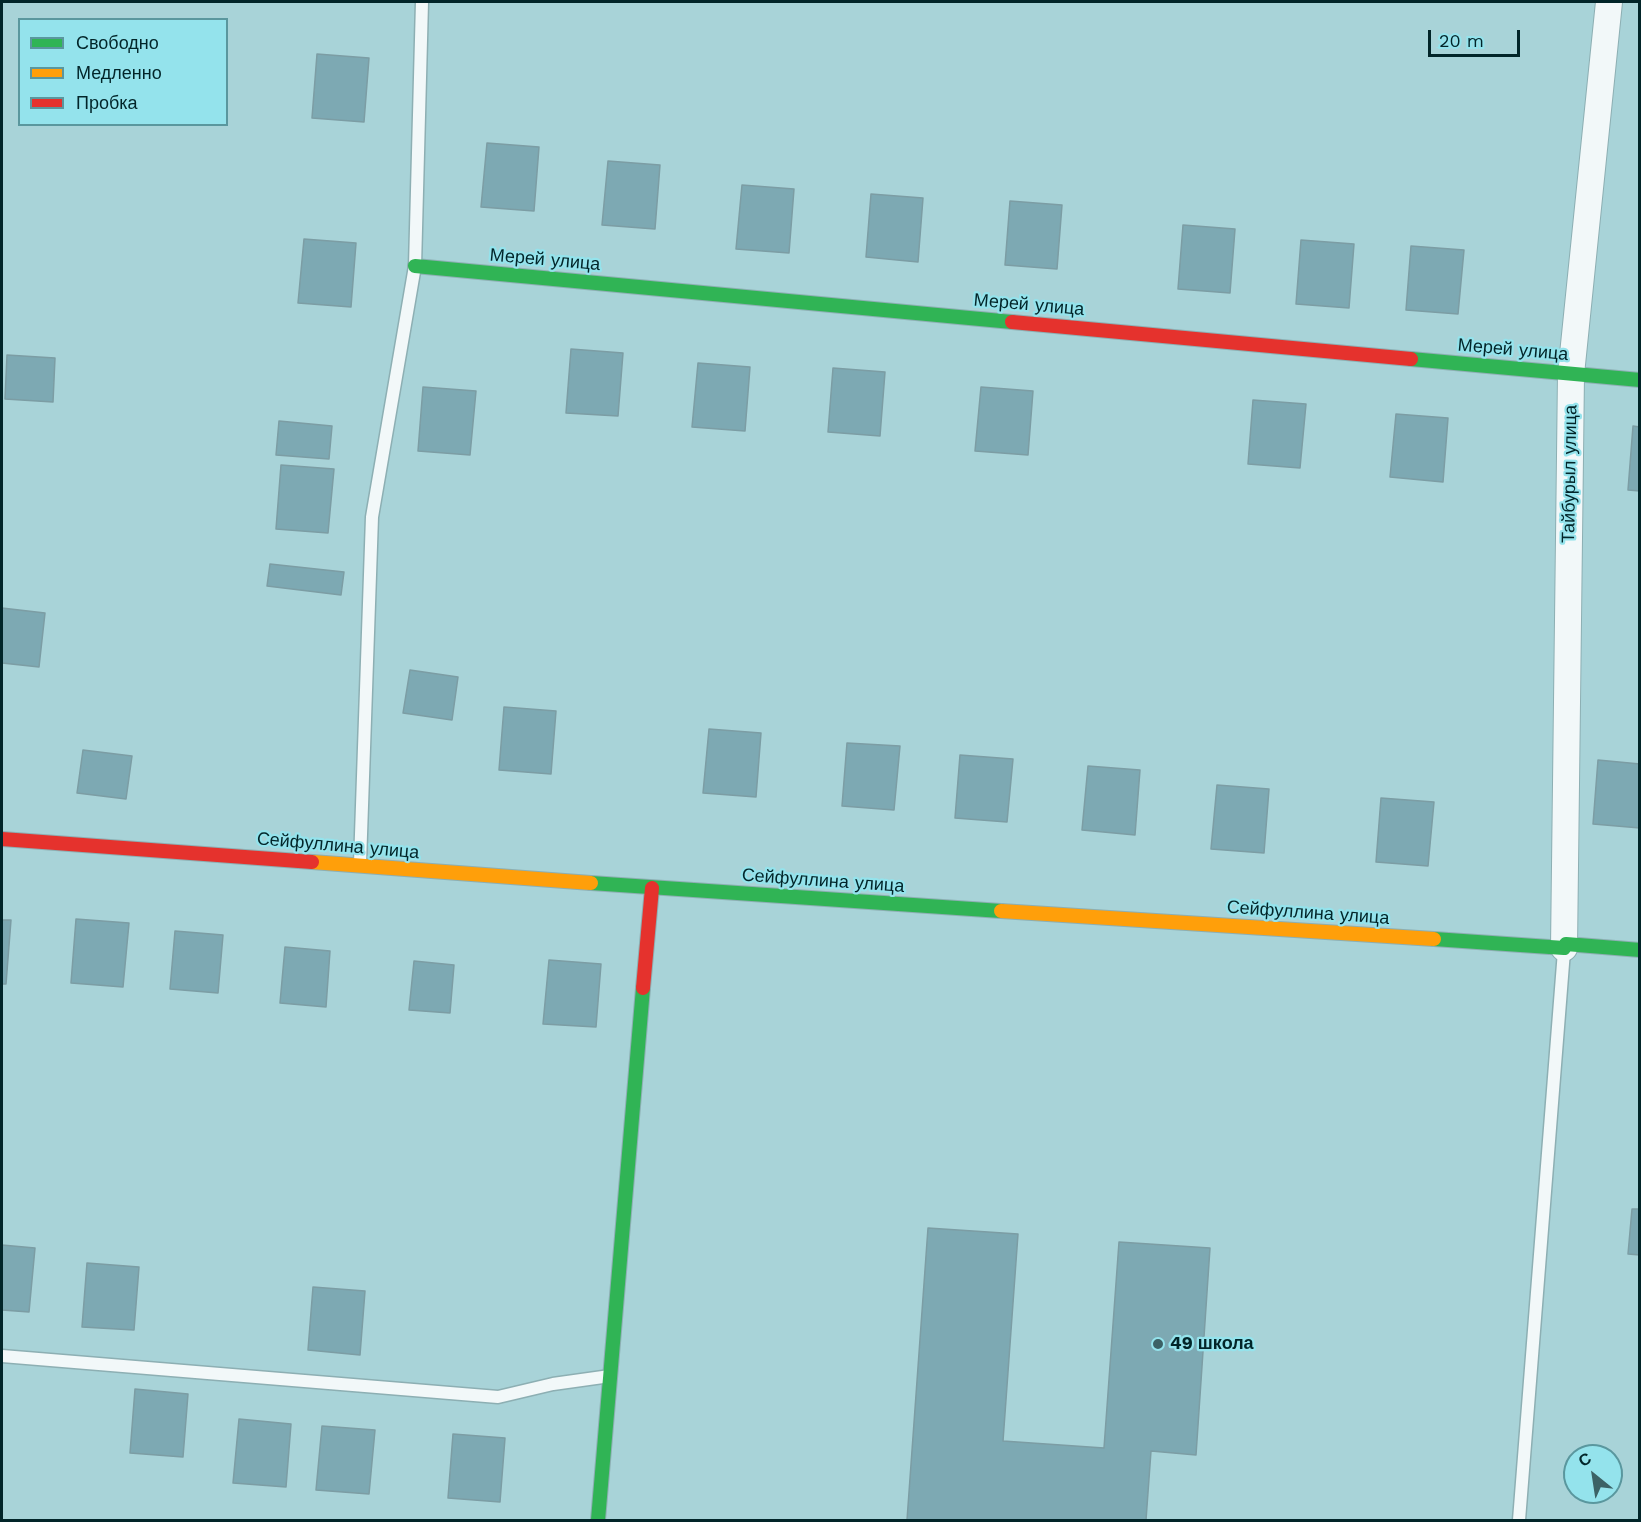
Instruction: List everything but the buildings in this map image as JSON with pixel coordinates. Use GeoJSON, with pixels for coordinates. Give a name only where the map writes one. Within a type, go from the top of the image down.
{"type":"FeatureCollection","features":[{"type":"Feature","properties":{"kind":"street","name":"Тайбурыл улица"},"geometry":{"type":"LineString","coordinates":[[1564,948],[1571,374],[1609,2]]}},
{"type":"Feature","properties":{"kind":"street","name":"Мерей улица"},"geometry":{"type":"LineString","coordinates":[[415,266],[1640,380]]}},
{"type":"Feature","properties":{"kind":"street","name":"Сейфуллина улица"},"geometry":{"type":"LineString","coordinates":[[2,839],[652,888],[1564,948],[1566,944],[1640,950]]}},
{"type":"Feature","properties":{"kind":"street"},"geometry":{"type":"LineString","coordinates":[[598,1521],[652,888]]}},
{"type":"Feature","properties":{"kind":"lane"},"geometry":{"type":"LineString","coordinates":[[360,865],[372,517],[415,266],[422,2]]}},
{"type":"Feature","properties":{"kind":"lane"},"geometry":{"type":"LineString","coordinates":[[1519,1521],[1564,948]]}},
{"type":"Feature","properties":{"kind":"lane"},"geometry":{"type":"LineString","coordinates":[[2,1356],[498,1397],[553,1384],[611,1376]]}},
{"type":"Feature","properties":{"kind":"traffic: fast"},"geometry":{"type":"LineString","coordinates":[[415,266],[1012,322]]}},
{"type":"Feature","properties":{"kind":"traffic: fast"},"geometry":{"type":"LineString","coordinates":[[1411,359],[1640,380]]}},
{"type":"Feature","properties":{"kind":"traffic: fast"},"geometry":{"type":"LineString","coordinates":[[591,883],[1001,911]]}},
{"type":"Feature","properties":{"kind":"traffic: fast"},"geometry":{"type":"LineString","coordinates":[[1434,939],[1564,948],[1566,944],[1640,950]]}},
{"type":"Feature","properties":{"kind":"traffic: fast"},"geometry":{"type":"LineString","coordinates":[[598,1520],[643,988]]}},
{"type":"Feature","properties":{"kind":"traffic: slow"},"geometry":{"type":"LineString","coordinates":[[312,862],[591,883]]}},
{"type":"Feature","properties":{"kind":"traffic: slow"},"geometry":{"type":"LineString","coordinates":[[1001,911],[1434,939]]}},
{"type":"Feature","properties":{"kind":"traffic: jam"},"geometry":{"type":"LineString","coordinates":[[1012,322],[1411,359]]}},
{"type":"Feature","properties":{"kind":"traffic: jam"},"geometry":{"type":"LineString","coordinates":[[2,839],[312,862]]}},
{"type":"Feature","properties":{"kind":"traffic: jam"},"geometry":{"type":"LineString","coordinates":[[643,988],[652,888]]}},
{"type":"Feature","properties":{"kind":"place","name":"49 школа"},"geometry":{"type":"Point","coordinates":[1158,1344]}}]}
